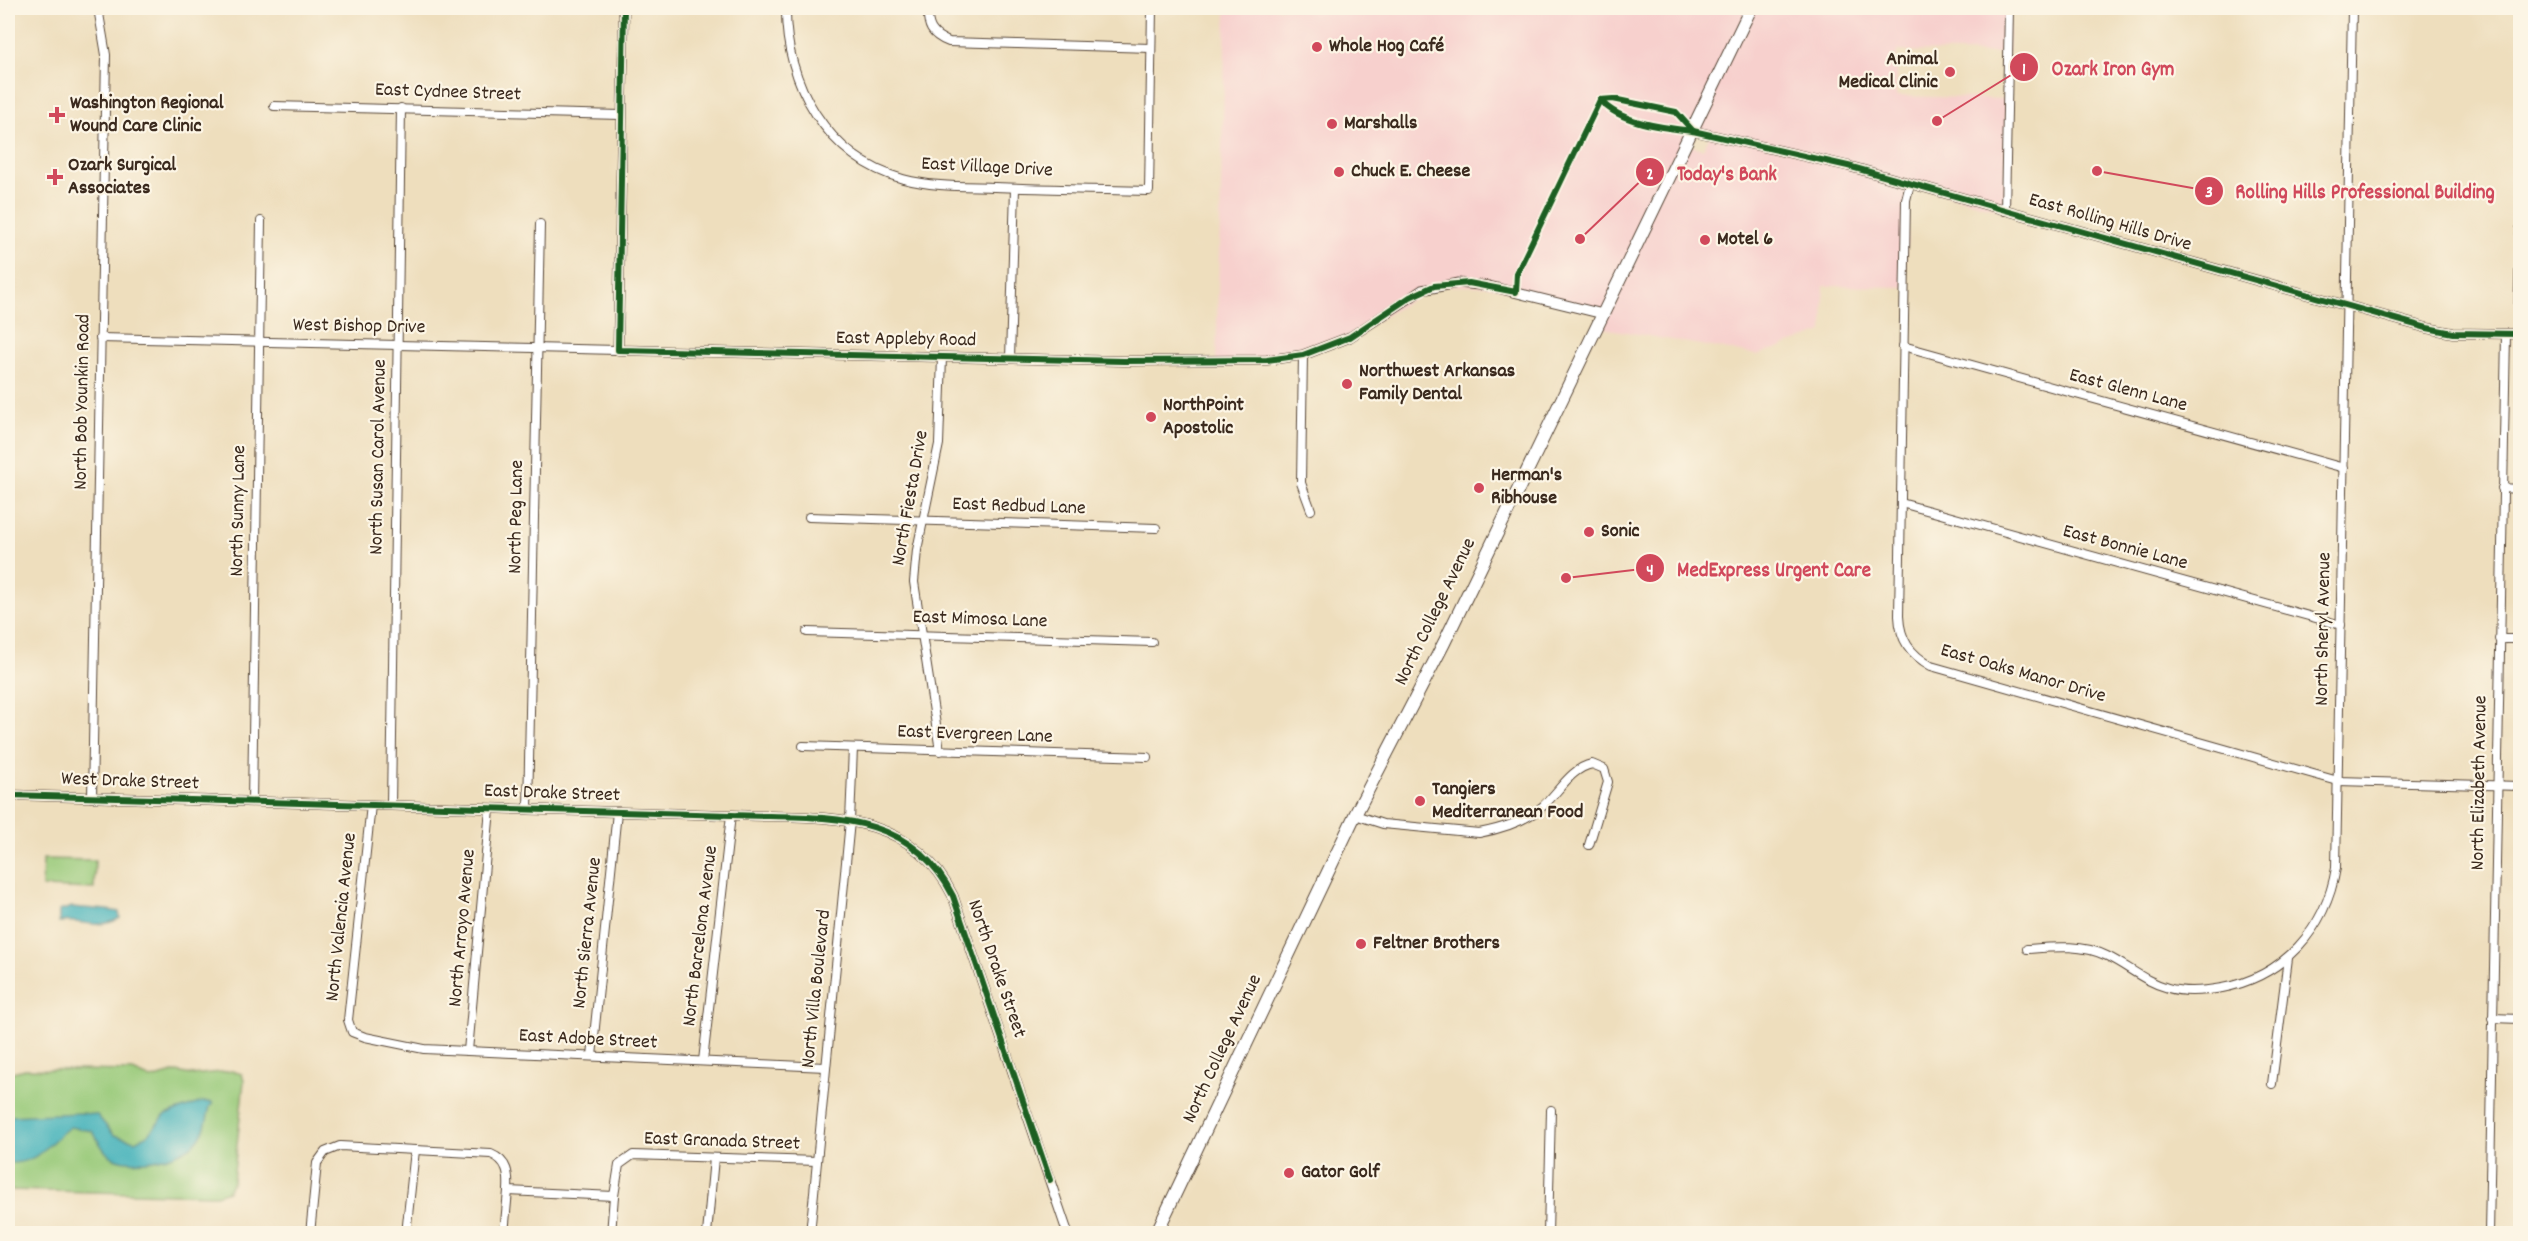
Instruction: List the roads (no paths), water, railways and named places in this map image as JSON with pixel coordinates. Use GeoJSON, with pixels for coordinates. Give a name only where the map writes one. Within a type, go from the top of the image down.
{"type":"FeatureCollection","features":[{"type":"Feature","properties":{"kind":"main road","name":"North College Avenue"},"geometry":{"type":"LineString","coordinates":[[1156,1233],[1355,815],[1444,643],[1751,8]]}},
{"type":"Feature","properties":{"kind":"street","name":"North Bob Younkin Road"},"geometry":{"type":"LineString","coordinates":[[92,798],[106,55],[99,8]]}},
{"type":"Feature","properties":{"kind":"street"},"geometry":{"type":"LineString","coordinates":[[618,350],[624,8]]}},
{"type":"Feature","properties":{"kind":"street","name":"East Village Drive"},"geometry":{"type":"LineString","coordinates":[[786,8],[789,50],[801,88],[823,124],[855,155],[886,173],[920,183],[1149,191],[1151,48]]}},
{"type":"Feature","properties":{"kind":"street"},"geometry":{"type":"LineString","coordinates":[[928,8],[929,27],[936,37],[949,42],[1151,48],[1152,8]]}},
{"type":"Feature","properties":{"kind":"street"},"geometry":{"type":"LineString","coordinates":[[2006,211],[2009,8]]}},
{"type":"Feature","properties":{"kind":"street","name":"North Sheryl Avenue"},"geometry":{"type":"LineString","coordinates":[[2027,949],[2068,947],[2088,949],[2107,956],[2146,980],[2169,988],[2191,991],[2212,990],[2251,980],[2288,958],[2321,917],[2333,886],[2338,781],[2352,8]]}},
{"type":"Feature","properties":{"kind":"street","name":"East Cydnee Street"},"geometry":{"type":"LineString","coordinates":[[274,106],[621,115]]}},
{"type":"Feature","properties":{"kind":"street","name":"North Susan Carol Avenue"},"geometry":{"type":"LineString","coordinates":[[391,806],[400,108]]}},
{"type":"Feature","properties":{"kind":"street","name":"East Rolling Hills Drive"},"geometry":{"type":"LineString","coordinates":[[1693,131],[1848,166],[2347,306],[2453,333],[2519,334]]}},
{"type":"Feature","properties":{"kind":"street","name":"East Oaks Manor Drive"},"geometry":{"type":"LineString","coordinates":[[1910,184],[1906,200],[1899,624],[1906,644],[1921,661],[1931,666],[2338,781],[2520,786]]}},
{"type":"Feature","properties":{"kind":"street"},"geometry":{"type":"LineString","coordinates":[[1010,359],[1015,188]]}},
{"type":"Feature","properties":{"kind":"street","name":"North Sunny Lane"},"geometry":{"type":"LineString","coordinates":[[252,802],[261,221]]}},
{"type":"Feature","properties":{"kind":"street","name":"North Peg Lane"},"geometry":{"type":"LineString","coordinates":[[528,810],[540,224]]}},
{"type":"Feature","properties":{"kind":"street"},"geometry":{"type":"LineString","coordinates":[[2519,334],[2520,229]]}},
{"type":"Feature","properties":{"kind":"street","name":"East Appleby Road"},"geometry":{"type":"LineString","coordinates":[[618,350],[1232,362],[1303,355],[1350,337],[1422,290],[1445,284],[1488,286],[1603,314]]}},
{"type":"Feature","properties":{"kind":"street","name":"North Elizabeth Avenue"},"geometry":{"type":"LineString","coordinates":[[2489,1233],[2506,334]]}},
{"type":"Feature","properties":{"kind":"street","name":"West Bishop Drive"},"geometry":{"type":"LineString","coordinates":[[100,338],[618,350]]}},
{"type":"Feature","properties":{"kind":"street","name":"East Glenn Lane"},"geometry":{"type":"LineString","coordinates":[[1903,346],[2344,468]]}},
{"type":"Feature","properties":{"kind":"street"},"geometry":{"type":"LineString","coordinates":[[1303,355],[1301,483],[1311,510]]}},
{"type":"Feature","properties":{"kind":"street","name":"North Fiesta Drive"},"geometry":{"type":"LineString","coordinates":[[940,750],[915,599],[914,567],[939,444],[942,357]]}},
{"type":"Feature","properties":{"kind":"street"},"geometry":{"type":"LineString","coordinates":[[2502,488],[2520,489]]}},
{"type":"Feature","properties":{"kind":"street","name":"East Bonnie Lane"},"geometry":{"type":"LineString","coordinates":[[1900,503],[2341,625]]}},
{"type":"Feature","properties":{"kind":"street","name":"East Redbud Lane"},"geometry":{"type":"LineString","coordinates":[[809,517],[1156,528]]}},
{"type":"Feature","properties":{"kind":"street","name":"East Mimosa Lane"},"geometry":{"type":"LineString","coordinates":[[807,632],[1152,642]]}},
{"type":"Feature","properties":{"kind":"street"},"geometry":{"type":"LineString","coordinates":[[2499,639],[2520,639]]}},
{"type":"Feature","properties":{"kind":"street","name":"East Evergreen Lane"},"geometry":{"type":"LineString","coordinates":[[803,746],[1147,757]]}},
{"type":"Feature","properties":{"kind":"street","name":"North Villa Boulevard"},"geometry":{"type":"LineString","coordinates":[[810,1233],[850,821],[853,748]]}},
{"type":"Feature","properties":{"kind":"street"},"geometry":{"type":"LineString","coordinates":[[1355,815],[1383,824],[1479,833],[1494,831],[1542,807],[1577,770],[1592,764],[1604,769],[1608,782],[1590,845]]}},
{"type":"Feature","properties":{"kind":"street","name":"West Drake Street"},"geometry":{"type":"LineString","coordinates":[[8,795],[252,802]]}},
{"type":"Feature","properties":{"kind":"street","name":"East Drake Street"},"geometry":{"type":"LineString","coordinates":[[252,802],[731,815],[850,821]]}},
{"type":"Feature","properties":{"kind":"street","name":"North Valencia Avenue"},"geometry":{"type":"LineString","coordinates":[[351,1032],[348,1020],[371,805]]}},
{"type":"Feature","properties":{"kind":"street","name":"North Arroyo Avenue"},"geometry":{"type":"LineString","coordinates":[[468,1051],[490,808]]}},
{"type":"Feature","properties":{"kind":"street","name":"North Sierra Avenue"},"geometry":{"type":"LineString","coordinates":[[592,1056],[616,812]]}},
{"type":"Feature","properties":{"kind":"street","name":"North Barcelona Avenue"},"geometry":{"type":"LineString","coordinates":[[703,1061],[731,815]]}},
{"type":"Feature","properties":{"kind":"street","name":"North Drake Street"},"geometry":{"type":"LineString","coordinates":[[850,821],[887,831],[912,843],[933,863],[946,883],[958,910],[1068,1233]]}},
{"type":"Feature","properties":{"kind":"street"},"geometry":{"type":"LineString","coordinates":[[2272,1084],[2288,958]]}},
{"type":"Feature","properties":{"kind":"street"},"geometry":{"type":"LineString","coordinates":[[2492,1018],[2520,1019]]}},
{"type":"Feature","properties":{"kind":"street","name":"East Adobe Street"},"geometry":{"type":"LineString","coordinates":[[351,1032],[411,1047],[825,1067]]}},
{"type":"Feature","properties":{"kind":"street"},"geometry":{"type":"LineString","coordinates":[[1548,1233],[1551,1110]]}},
{"type":"Feature","properties":{"kind":"street"},"geometry":{"type":"LineString","coordinates":[[310,1233],[317,1163],[325,1152],[340,1146],[491,1154],[498,1157],[508,1170],[504,1233]]}},
{"type":"Feature","properties":{"kind":"street"},"geometry":{"type":"LineString","coordinates":[[406,1233],[415,1150]]}},
{"type":"Feature","properties":{"kind":"street","name":"East Granada Street"},"geometry":{"type":"LineString","coordinates":[[614,1196],[619,1165],[633,1155],[817,1161]]}},
{"type":"Feature","properties":{"kind":"street"},"geometry":{"type":"LineString","coordinates":[[707,1233],[714,1158]]}},
{"type":"Feature","properties":{"kind":"street"},"geometry":{"type":"LineString","coordinates":[[508,1191],[614,1196],[611,1233]]}},
{"type":"Feature","properties":{"kind":"water"},"geometry":{"type":"Polygon","coordinates":[[[72,907],[119,912],[120,918],[104,924],[59,922],[59,911],[72,907]]]}},
{"type":"Feature","properties":{"kind":"water"},"geometry":{"type":"Polygon","coordinates":[[[202,1102],[212,1102],[213,1105],[210,1106],[202,1134],[184,1151],[172,1155],[146,1161],[121,1160],[106,1152],[92,1131],[70,1127],[36,1156],[29,1160],[8,1163],[8,1116],[82,1113],[97,1115],[114,1135],[135,1141],[147,1136],[165,1115],[202,1102]]]}},
{"type":"Feature","properties":{"kind":"place","name":"Whole Hog Café"},"geometry":{"type":"Point","coordinates":[1317,47]}},
{"type":"Feature","properties":{"kind":"place","name":"Animal Medical Clinic"},"geometry":{"type":"Point","coordinates":[1950,72]}},
{"type":"Feature","properties":{"kind":"place","name":"Washington Regional Wound Care Clinic"},"geometry":{"type":"Point","coordinates":[57,115]}},
{"type":"Feature","properties":{"kind":"place","name":"Ozark Iron Gym"},"geometry":{"type":"Point","coordinates":[1937,121]}},
{"type":"Feature","properties":{"kind":"place","name":"Marshalls"},"geometry":{"type":"Point","coordinates":[1332,124]}},
{"type":"Feature","properties":{"kind":"place","name":"Rolling Hills Professional Building"},"geometry":{"type":"Point","coordinates":[2097,171]}},
{"type":"Feature","properties":{"kind":"place","name":"Chuck E. Cheese"},"geometry":{"type":"Point","coordinates":[1339,172]}},
{"type":"Feature","properties":{"kind":"place","name":"Ozark Surgical Associates"},"geometry":{"type":"Point","coordinates":[55,177]}},
{"type":"Feature","properties":{"kind":"place","name":"Today's Bank"},"geometry":{"type":"Point","coordinates":[1580,239]}},
{"type":"Feature","properties":{"kind":"place","name":"Motel 6"},"geometry":{"type":"Point","coordinates":[1705,240]}},
{"type":"Feature","properties":{"kind":"place","name":"Northwest Arkansas Family Dental"},"geometry":{"type":"Point","coordinates":[1347,384]}},
{"type":"Feature","properties":{"kind":"place","name":"NorthPoint Apostolic"},"geometry":{"type":"Point","coordinates":[1151,417]}},
{"type":"Feature","properties":{"kind":"place","name":"Herman's Ribhouse"},"geometry":{"type":"Point","coordinates":[1479,488]}},
{"type":"Feature","properties":{"kind":"place","name":"Sonic"},"geometry":{"type":"Point","coordinates":[1589,532]}},
{"type":"Feature","properties":{"kind":"place","name":"MedExpress Urgent Care"},"geometry":{"type":"Point","coordinates":[1566,578]}},
{"type":"Feature","properties":{"kind":"place","name":"Tangiers Mediterranean Food"},"geometry":{"type":"Point","coordinates":[1420,801]}},
{"type":"Feature","properties":{"kind":"place","name":"Feltner Brothers"},"geometry":{"type":"Point","coordinates":[1361,944]}},
{"type":"Feature","properties":{"kind":"place","name":"Gator Golf"},"geometry":{"type":"Point","coordinates":[1289,1173]}}]}
